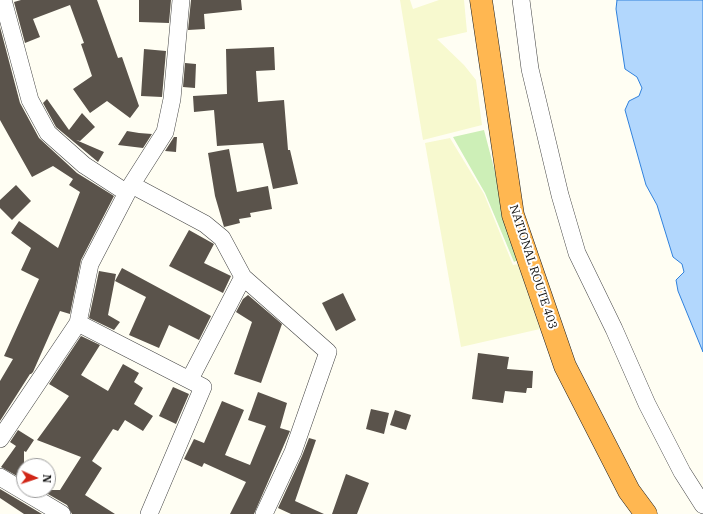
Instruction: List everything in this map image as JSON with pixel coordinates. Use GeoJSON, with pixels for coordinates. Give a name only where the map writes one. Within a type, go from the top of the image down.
{"type":"FeatureCollection","features":[{"type":"Feature","properties":{"kind":"highway","name":"NATIONAL ROUTE 403"},"geometry":{"type":"LineString","coordinates":[[481,0],[513,215],[565,366],[629,491],[646,514]]}},
{"type":"Feature","properties":{"kind":"street"},"geometry":{"type":"LineString","coordinates":[[3,0],[30,100],[48,134],[84,165],[130,189],[205,224],[222,238],[243,277],[328,352],[293,452],[264,514]]}},
{"type":"Feature","properties":{"kind":"street"},"geometry":{"type":"LineString","coordinates":[[0,439],[78,323],[90,264],[130,189],[165,132],[172,99],[181,0]]}},
{"type":"Feature","properties":{"kind":"street"},"geometry":{"type":"LineString","coordinates":[[521,0],[530,69],[560,195],[577,253],[614,329],[647,404],[682,472],[703,505]]}},
{"type":"Feature","properties":{"kind":"street"},"geometry":{"type":"LineString","coordinates":[[190,379],[243,277]]}},
{"type":"Feature","properties":{"kind":"street"},"geometry":{"type":"LineString","coordinates":[[78,323],[203,386],[149,514]]}},
{"type":"Feature","properties":{"kind":"street"},"geometry":{"type":"LineString","coordinates":[[0,477],[62,514]]}},
{"type":"Feature","properties":{"kind":"street"},"geometry":{"type":"LineString","coordinates":[[629,491],[636,514]]}},
{"type":"Feature","properties":{"kind":"green space"},"geometry":{"type":"Polygon","coordinates":[[[400,0],[410,0],[413,9],[439,0],[464,0],[467,32],[437,39],[464,65],[476,80],[482,125],[423,140],[400,0]]]}},
{"type":"Feature","properties":{"kind":"green space"},"geometry":{"type":"Polygon","coordinates":[[[484,130],[518,260],[514,262],[485,193],[453,137],[484,130]]]}},
{"type":"Feature","properties":{"kind":"green space"},"geometry":{"type":"Polygon","coordinates":[[[450,138],[484,194],[513,265],[518,264],[540,329],[461,347],[425,143],[450,138]]]}},
{"type":"Feature","properties":{"kind":"water"},"geometry":{"type":"Polygon","coordinates":[[[617,0],[703,0],[703,352],[678,291],[676,280],[684,272],[682,264],[673,257],[657,205],[646,185],[625,110],[629,101],[639,96],[642,88],[637,77],[625,69],[616,9],[617,0]]]}},
{"type":"Feature","properties":{"kind":"building"},"geometry":{"type":"Polygon","coordinates":[[[21,0],[97,0],[118,58],[122,57],[139,106],[130,118],[107,101],[90,113],[73,89],[92,76],[81,44],[84,43],[70,5],[33,19],[40,37],[25,43],[14,2],[21,0]]]}},
{"type":"Feature","properties":{"kind":"building"},"geometry":{"type":"Polygon","coordinates":[[[139,0],[171,0],[169,23],[139,22],[139,0]]]}},
{"type":"Feature","properties":{"kind":"building"},"geometry":{"type":"Polygon","coordinates":[[[191,0],[241,0],[242,10],[204,14],[205,29],[188,30],[191,0]]]}},
{"type":"Feature","properties":{"kind":"building"},"geometry":{"type":"Polygon","coordinates":[[[0,27],[20,103],[39,138],[77,173],[114,196],[81,260],[70,314],[60,311],[33,372],[30,374],[0,421],[0,381],[13,359],[4,356],[39,279],[21,270],[31,248],[11,233],[19,221],[58,248],[80,192],[69,185],[73,179],[53,166],[32,177],[0,120],[0,27]]]}},
{"type":"Feature","properties":{"kind":"building"},"geometry":{"type":"Polygon","coordinates":[[[274,47],[275,70],[256,71],[258,102],[284,100],[288,150],[290,150],[298,184],[273,189],[263,143],[217,146],[214,110],[194,112],[193,96],[227,94],[226,49],[274,47]]]}},
{"type":"Feature","properties":{"kind":"building"},"geometry":{"type":"Polygon","coordinates":[[[144,49],[166,51],[162,97],[141,96],[144,49]]]}},
{"type":"Feature","properties":{"kind":"building"},"geometry":{"type":"Polygon","coordinates":[[[185,63],[196,64],[195,88],[183,87],[185,63]]]}},
{"type":"Feature","properties":{"kind":"building"},"geometry":{"type":"Polygon","coordinates":[[[47,99],[69,130],[82,113],[95,127],[80,141],[76,140],[104,152],[98,162],[56,127],[43,103],[47,99]]]}},
{"type":"Feature","properties":{"kind":"building"},"geometry":{"type":"Polygon","coordinates":[[[127,131],[152,134],[143,148],[118,145],[127,131]]]}},
{"type":"Feature","properties":{"kind":"building"},"geometry":{"type":"Polygon","coordinates":[[[174,137],[177,137],[176,152],[165,151],[174,137]]]}},
{"type":"Feature","properties":{"kind":"building"},"geometry":{"type":"Polygon","coordinates":[[[229,149],[237,192],[268,186],[272,209],[250,213],[251,217],[239,219],[240,223],[224,227],[215,196],[208,153],[229,149]]]}},
{"type":"Feature","properties":{"kind":"building"},"geometry":{"type":"Polygon","coordinates":[[[16,185],[31,201],[12,220],[0,208],[0,200],[16,185]]]}},
{"type":"Feature","properties":{"kind":"building"},"geometry":{"type":"Polygon","coordinates":[[[189,230],[214,244],[204,263],[231,276],[223,293],[169,266],[189,230]]]}},
{"type":"Feature","properties":{"kind":"building"},"geometry":{"type":"Polygon","coordinates":[[[122,268],[211,316],[199,340],[169,325],[159,348],[129,335],[146,297],[115,281],[122,268]]]}},
{"type":"Feature","properties":{"kind":"building"},"geometry":{"type":"Polygon","coordinates":[[[99,271],[116,274],[108,315],[120,322],[114,330],[89,318],[99,271]]]}},
{"type":"Feature","properties":{"kind":"building"},"geometry":{"type":"Polygon","coordinates":[[[343,293],[356,320],[336,331],[322,303],[343,293]]]}},
{"type":"Feature","properties":{"kind":"building"},"geometry":{"type":"Polygon","coordinates":[[[248,295],[282,324],[261,383],[234,374],[252,322],[236,312],[243,299],[248,295]]]}},
{"type":"Feature","properties":{"kind":"building"},"geometry":{"type":"Polygon","coordinates":[[[81,336],[100,345],[81,375],[108,391],[123,364],[139,373],[134,382],[143,388],[134,404],[153,416],[143,431],[125,420],[118,431],[113,429],[92,461],[102,468],[85,495],[115,514],[72,514],[67,505],[55,498],[56,490],[60,490],[81,457],[37,440],[69,396],[49,384],[81,336]]]}},
{"type":"Feature","properties":{"kind":"building"},"geometry":{"type":"Polygon","coordinates":[[[478,353],[509,357],[507,369],[533,371],[532,388],[527,388],[526,393],[505,391],[503,403],[472,399],[478,353]]]}},
{"type":"Feature","properties":{"kind":"building"},"geometry":{"type":"Polygon","coordinates":[[[173,387],[189,394],[176,424],[159,416],[173,387]]]}},
{"type":"Feature","properties":{"kind":"building"},"geometry":{"type":"Polygon","coordinates":[[[258,392],[287,403],[280,428],[290,431],[254,514],[230,514],[246,482],[204,463],[202,467],[184,459],[194,439],[204,443],[222,401],[244,410],[225,455],[250,465],[266,426],[248,420],[258,392]]]}},
{"type":"Feature","properties":{"kind":"building"},"geometry":{"type":"Polygon","coordinates":[[[371,409],[389,413],[384,434],[366,429],[371,409]]]}},
{"type":"Feature","properties":{"kind":"building"},"geometry":{"type":"Polygon","coordinates":[[[395,410],[411,415],[406,430],[390,425],[395,410]]]}},
{"type":"Feature","properties":{"kind":"building"},"geometry":{"type":"Polygon","coordinates":[[[18,430],[34,440],[26,452],[24,451],[24,458],[16,458],[16,475],[1,467],[16,446],[10,442],[18,430]]]}},
{"type":"Feature","properties":{"kind":"building"},"geometry":{"type":"Polygon","coordinates":[[[309,438],[316,440],[295,501],[324,514],[291,514],[278,508],[309,438]]]}},
{"type":"Feature","properties":{"kind":"building"},"geometry":{"type":"Polygon","coordinates":[[[346,474],[369,483],[357,514],[332,514],[346,474]]]}},
{"type":"Feature","properties":{"kind":"building"},"geometry":{"type":"Polygon","coordinates":[[[0,489],[42,514],[24,514],[0,498],[0,489]]]}}]}
